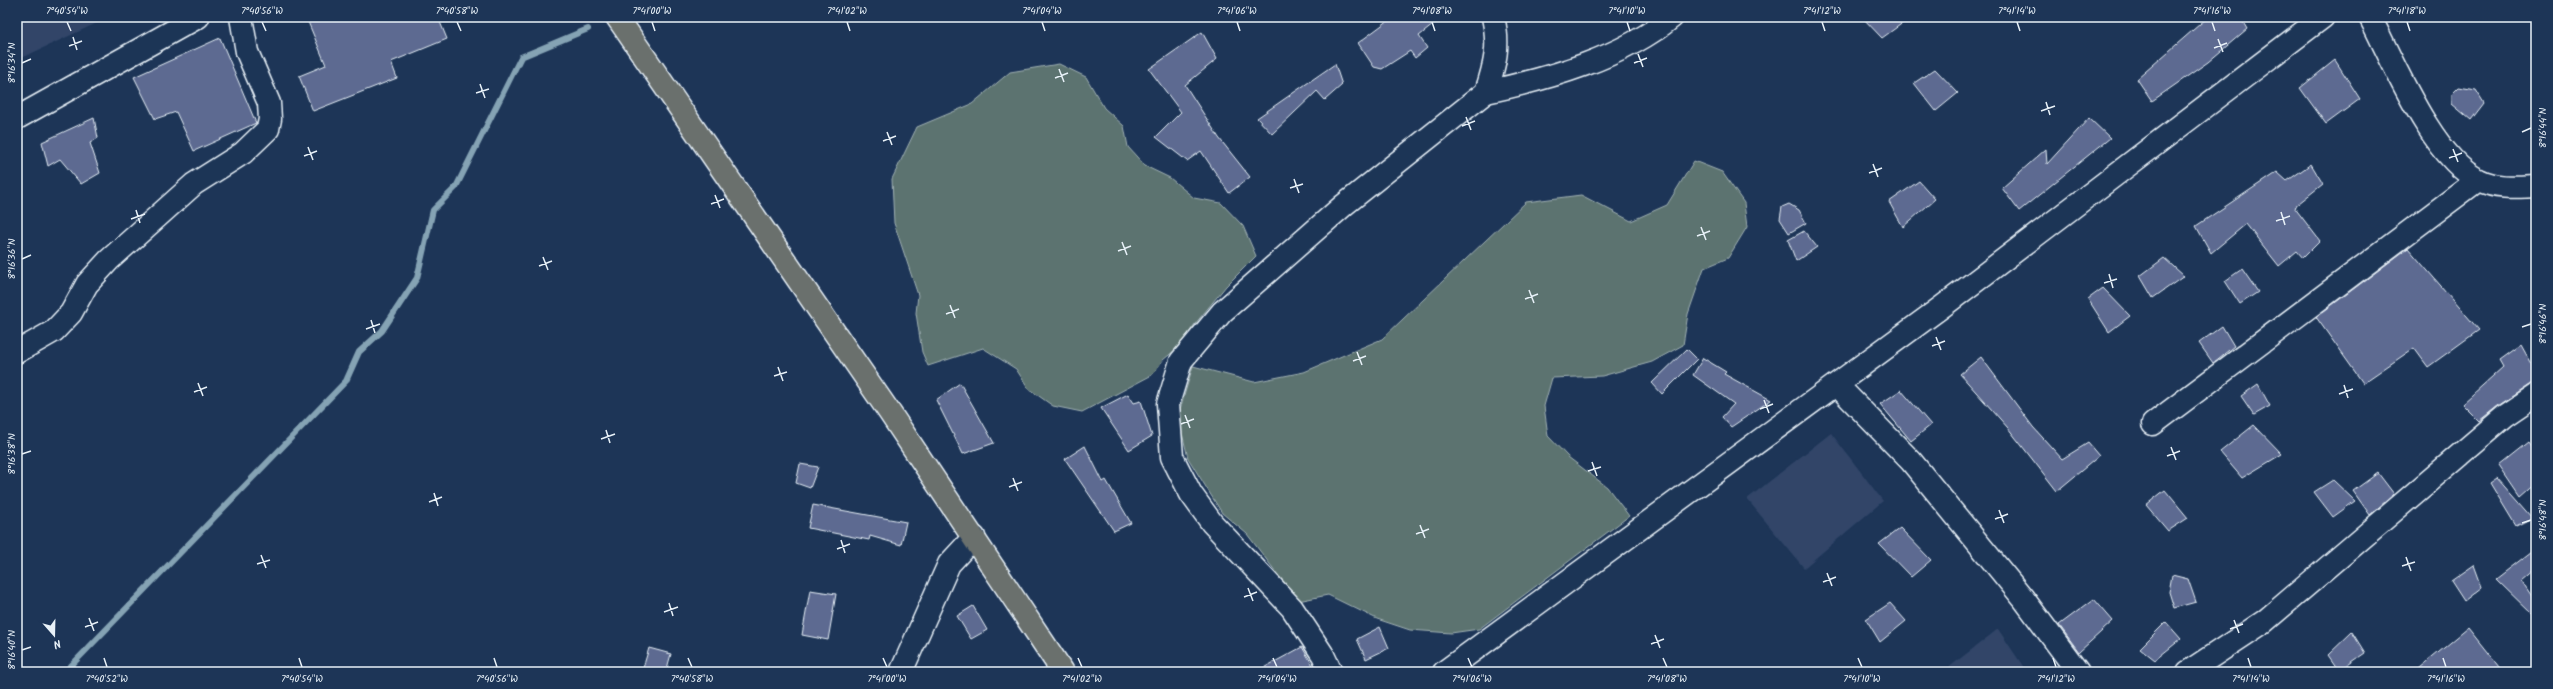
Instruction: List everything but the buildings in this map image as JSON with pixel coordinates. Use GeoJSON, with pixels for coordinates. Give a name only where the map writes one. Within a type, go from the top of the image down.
{"type":"FeatureCollection","features":[{"type":"Feature","properties":{"kind":"main road"},"geometry":{"type":"LineString","coordinates":[[617,17],[974,537],[1063,672]]}},
{"type":"Feature","properties":{"kind":"street"},"geometry":{"type":"LineString","coordinates":[[17,118],[198,17]]}},
{"type":"Feature","properties":{"kind":"street"},"geometry":{"type":"LineString","coordinates":[[17,352],[54,331],[71,312],[94,275],[109,260],[194,184],[243,152],[268,128],[270,119],[269,103],[247,52],[241,17]]}},
{"type":"Feature","properties":{"kind":"street"},"geometry":{"type":"LineString","coordinates":[[1486,92],[1493,70],[1498,37],[1493,17]]}},
{"type":"Feature","properties":{"kind":"street"},"geometry":{"type":"LineString","coordinates":[[1331,672],[1323,655],[1292,608],[1212,523],[1191,494],[1172,457],[1168,404],[1181,361],[1222,312],[1344,205],[1486,92],[1541,80],[1588,62],[1640,39],[1672,17]]}},
{"type":"Feature","properties":{"kind":"street"},"geometry":{"type":"LineString","coordinates":[[1444,672],[1837,385],[2323,17]]}},
{"type":"Feature","properties":{"kind":"street"},"geometry":{"type":"LineString","coordinates":[[2370,17],[2423,116],[2446,154],[2478,180],[2502,187],[2536,186]]}},
{"type":"Feature","properties":{"kind":"street"},"geometry":{"type":"LineString","coordinates":[[2153,424],[2478,180]]}},
{"type":"Feature","properties":{"kind":"street"},"geometry":{"type":"LineString","coordinates":[[1837,385],[1912,461],[2023,598],[2078,672]]}},
{"type":"Feature","properties":{"kind":"street"},"geometry":{"type":"LineString","coordinates":[[2188,672],[2265,621],[2505,416],[2536,395]]}},
{"type":"Feature","properties":{"kind":"street"},"geometry":{"type":"LineString","coordinates":[[901,672],[949,564],[974,537]]}},
{"type":"Feature","properties":{"kind":"shaded area"},"geometry":{"type":"Polygon","coordinates":[[[17,17],[110,17],[17,60],[17,17]]]}},
{"type":"Feature","properties":{"kind":"shaded area"},"geometry":{"type":"Polygon","coordinates":[[[1831,433],[1883,501],[1804,568],[1747,499],[1831,433]]]}},
{"type":"Feature","properties":{"kind":"shaded area"},"geometry":{"type":"Polygon","coordinates":[[[1998,629],[2027,672],[1943,672],[1998,629]]]}},
{"type":"Feature","properties":{"kind":"green space"},"geometry":{"type":"Polygon","coordinates":[[[1059,64],[1086,77],[1104,108],[1124,126],[1128,147],[1145,166],[1170,178],[1194,198],[1221,203],[1243,226],[1256,256],[1226,286],[1195,324],[1180,346],[1163,360],[1152,375],[1082,412],[1053,406],[1029,389],[1016,369],[983,348],[928,366],[922,352],[916,313],[918,295],[894,223],[892,179],[917,127],[972,104],[1010,72],[1059,64]]]}},
{"type":"Feature","properties":{"kind":"green space"},"geometry":{"type":"Polygon","coordinates":[[[1694,161],[1722,172],[1744,203],[1747,227],[1728,258],[1704,268],[1688,314],[1683,345],[1652,362],[1602,376],[1552,378],[1544,406],[1548,436],[1568,457],[1607,487],[1629,516],[1479,629],[1451,633],[1410,630],[1377,619],[1328,595],[1298,601],[1247,534],[1222,513],[1188,458],[1178,416],[1193,366],[1254,382],[1304,372],[1382,339],[1526,202],[1581,195],[1631,221],[1667,205],[1694,161]]]}},
{"type":"Feature","properties":{"kind":"waterway"},"geometry":{"type":"LineString","coordinates":[[65,672],[346,381],[359,352],[382,331],[417,278],[433,210],[456,187],[521,57],[588,29]]}}]}
